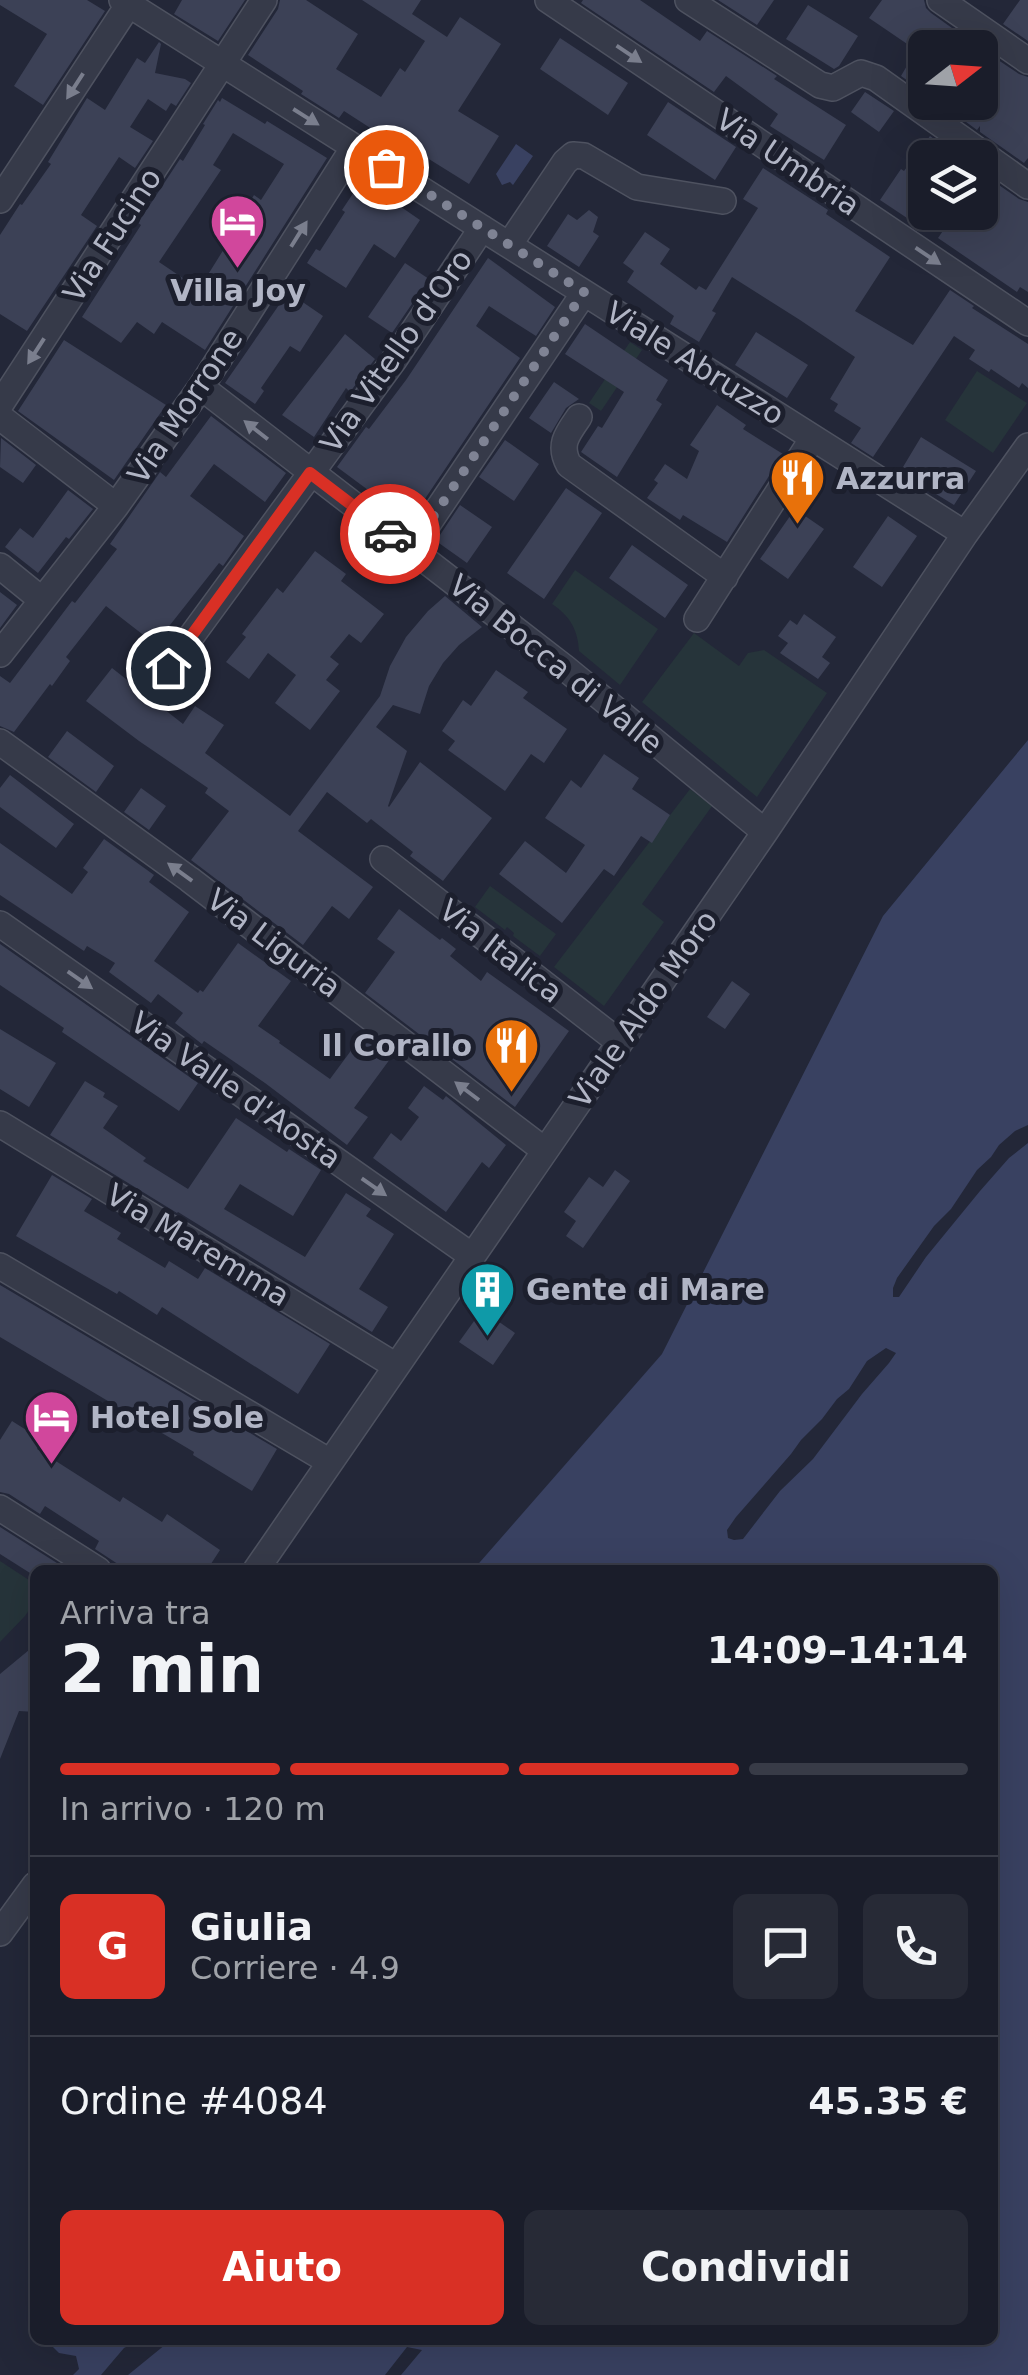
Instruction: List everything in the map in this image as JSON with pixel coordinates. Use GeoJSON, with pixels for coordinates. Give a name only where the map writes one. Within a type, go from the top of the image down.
{"type":"FeatureCollection","features":[{"type":"Feature","properties":{"kind":"street","name":"Via Fucino"},"geometry":{"type":"LineString","coordinates":[[0,406],[264,0]]}},
{"type":"Feature","properties":{"kind":"street","name":"Via Umbria"},"geometry":{"type":"LineString","coordinates":[[548,0],[1028,323]]}},
{"type":"Feature","properties":{"kind":"street"},"geometry":{"type":"LineString","coordinates":[[688,0],[815,82],[833,88],[861,74],[876,78],[1028,186]]}},
{"type":"Feature","properties":{"kind":"street"},"geometry":{"type":"LineString","coordinates":[[940,0],[1028,61]]}},
{"type":"Feature","properties":{"kind":"street","name":"Viale Abruzzo"},"geometry":{"type":"LineString","coordinates":[[126,2],[964,534]]}},
{"type":"Feature","properties":{"kind":"street"},"geometry":{"type":"LineString","coordinates":[[0,200],[126,2]]}},
{"type":"Feature","properties":{"kind":"street","name":"Via Morrone"},"geometry":{"type":"LineString","coordinates":[[0,654],[202,388],[354,147]]}},
{"type":"Feature","properties":{"kind":"street"},"geometry":{"type":"LineString","coordinates":[[509,245],[574,154],[637,187],[723,201]]}},
{"type":"Feature","properties":{"kind":"street","name":"Via Vitello d'Oro"},"geometry":{"type":"LineString","coordinates":[[168,668],[394,360],[482,228]]}},
{"type":"Feature","properties":{"kind":"street"},"geometry":{"type":"LineString","coordinates":[[411,550],[584,292]]}},
{"type":"Feature","properties":{"kind":"street","name":"Via Bocca di Valle"},"geometry":{"type":"LineString","coordinates":[[202,388],[565,668],[766,832]]}},
{"type":"Feature","properties":{"kind":"street"},"geometry":{"type":"LineString","coordinates":[[0,416],[116,506]]}},
{"type":"Feature","properties":{"kind":"street"},"geometry":{"type":"LineString","coordinates":[[579,417],[564,442],[563,453],[569,465],[724,577]]}},
{"type":"Feature","properties":{"kind":"street"},"geometry":{"type":"LineString","coordinates":[[697,619],[813,438]]}},
{"type":"Feature","properties":{"kind":"street","name":"Viale Aldo Moro"},"geometry":{"type":"LineString","coordinates":[[259,1565],[1028,446]]}},
{"type":"Feature","properties":{"kind":"street"},"geometry":{"type":"LineString","coordinates":[[0,566],[42,600]]}},
{"type":"Feature","properties":{"kind":"street","name":"Via Liguria"},"geometry":{"type":"LineString","coordinates":[[0,742],[190,879],[544,1150]]}},
{"type":"Feature","properties":{"kind":"street","name":"Via Italica"},"geometry":{"type":"LineString","coordinates":[[383,859],[619,1042]]}},
{"type":"Feature","properties":{"kind":"street","name":"Via Valle d'Aosta"},"geometry":{"type":"LineString","coordinates":[[0,924],[472,1256]]}},
{"type":"Feature","properties":{"kind":"street","name":"Via Maremma"},"geometry":{"type":"LineString","coordinates":[[0,1124],[396,1366]]}},
{"type":"Feature","properties":{"kind":"street"},"geometry":{"type":"LineString","coordinates":[[0,1266],[330,1462]]}},
{"type":"Feature","properties":{"kind":"street"},"geometry":{"type":"LineString","coordinates":[[0,1508],[90,1565]]}},
{"type":"Feature","properties":{"kind":"street"},"geometry":{"type":"LineString","coordinates":[[0,1933],[30,1892]]}},
{"type":"Feature","properties":{"kind":"shaded area"},"geometry":{"type":"Polygon","coordinates":[[[630,342],[642,350],[601,411],[589,403],[630,342]]]}},
{"type":"Feature","properties":{"kind":"shaded area"},"geometry":{"type":"Polygon","coordinates":[[[977,371],[1027,403],[993,453],[945,420],[977,371]]]}},
{"type":"Feature","properties":{"kind":"shaded area"},"geometry":{"type":"Polygon","coordinates":[[[575,570],[658,629],[620,685],[579,651],[572,624],[552,604],[575,570]]]}},
{"type":"Feature","properties":{"kind":"shaded area"},"geometry":{"type":"Polygon","coordinates":[[[694,633],[739,666],[748,653],[764,650],[827,693],[757,797],[642,702],[694,633]]]}},
{"type":"Feature","properties":{"kind":"shaded area"},"geometry":{"type":"Polygon","coordinates":[[[690,789],[712,806],[642,904],[664,922],[604,1006],[554,967],[690,789]]]}},
{"type":"Feature","properties":{"kind":"shaded area"},"geometry":{"type":"Polygon","coordinates":[[[490,886],[556,934],[540,956],[507,927],[505,930],[475,907],[490,886]]]}},
{"type":"Feature","properties":{"kind":"shaded area"},"geometry":{"type":"Polygon","coordinates":[[[0,1561],[30,1581],[30,1608],[0,1642],[0,1561]]]}},
{"type":"Feature","properties":{"kind":"water"},"geometry":{"type":"Polygon","coordinates":[[[516,144],[533,156],[513,185],[502,185],[496,174],[516,144]]]}},
{"type":"Feature","properties":{"kind":"water"},"geometry":{"type":"Polygon","coordinates":[[[1028,740],[1028,2375],[73,2375],[79,2369],[76,2356],[59,2353],[51,2345],[998,2345],[998,1565],[477,1565],[662,1354],[883,916],[1028,740]]]}},
{"type":"Feature","properties":{"kind":"pier"},"geometry":{"type":"Polygon","coordinates":[[[1028,1125],[1028,1143],[980,1191],[899,1297],[893,1297],[897,1278],[977,1170],[999,1145],[1028,1125]]]}},
{"type":"Feature","properties":{"kind":"pier"},"geometry":{"type":"Polygon","coordinates":[[[886,1348],[896,1353],[813,1459],[780,1491],[743,1539],[728,1538],[727,1530],[736,1517],[849,1389],[867,1361],[886,1348]]]}},
{"type":"Feature","properties":{"kind":"pier"},"geometry":{"type":"Polygon","coordinates":[[[165,2345],[128,2375],[101,2375],[124,2348],[165,2345]]]}},
{"type":"Feature","properties":{"kind":"pier"},"geometry":{"type":"Polygon","coordinates":[[[407,2347],[422,2350],[401,2375],[385,2375],[407,2347]]]}},
{"type":"Feature","properties":{"kind":"building"},"geometry":{"type":"Polygon","coordinates":[[[0,0],[87,0],[105,11],[43,105],[14,86],[47,34],[0,5],[0,0]]]}},
{"type":"Feature","properties":{"kind":"building"},"geometry":{"type":"Polygon","coordinates":[[[182,0],[245,0],[218,41],[174,14],[182,0]]]}},
{"type":"Feature","properties":{"kind":"building"},"geometry":{"type":"Polygon","coordinates":[[[280,0],[306,0],[358,34],[336,69],[381,97],[400,68],[405,72],[425,41],[362,0],[421,0],[412,14],[447,37],[460,17],[501,44],[458,111],[499,136],[469,184],[408,146],[406,151],[344,111],[339,118],[248,55],[280,0]]]}},
{"type":"Feature","properties":{"kind":"building"},"geometry":{"type":"Polygon","coordinates":[[[640,0],[700,41],[707,31],[846,125],[824,160],[770,126],[778,114],[726,76],[714,92],[581,3],[640,0]]]}},
{"type":"Feature","properties":{"kind":"building"},"geometry":{"type":"Polygon","coordinates":[[[718,0],[774,0],[757,25],[718,0]]]}},
{"type":"Feature","properties":{"kind":"building"},"geometry":{"type":"Polygon","coordinates":[[[882,0],[924,0],[931,13],[955,30],[908,30],[908,45],[869,18],[882,0]]]}},
{"type":"Feature","properties":{"kind":"building"},"geometry":{"type":"Polygon","coordinates":[[[1020,0],[1028,0],[1028,41],[1003,24],[1020,0]]]}},
{"type":"Feature","properties":{"kind":"building"},"geometry":{"type":"Polygon","coordinates":[[[808,5],[858,36],[834,69],[786,39],[808,5]]]}},
{"type":"Feature","properties":{"kind":"building"},"geometry":{"type":"Polygon","coordinates":[[[560,38],[628,83],[608,115],[540,69],[560,38]]]}},
{"type":"Feature","properties":{"kind":"building"},"geometry":{"type":"Polygon","coordinates":[[[159,42],[155,73],[191,83],[176,106],[171,103],[166,111],[148,99],[130,127],[153,141],[135,168],[119,157],[81,215],[97,226],[27,331],[0,314],[0,235],[51,164],[48,162],[87,98],[105,110],[137,58],[145,63],[159,42]]]}},
{"type":"Feature","properties":{"kind":"building"},"geometry":{"type":"Polygon","coordinates":[[[998,60],[1028,77],[1028,158],[1024,163],[998,145],[998,140],[980,132],[980,126],[977,130],[963,120],[998,120],[998,60]]]}},
{"type":"Feature","properties":{"kind":"building"},"geometry":{"type":"Polygon","coordinates":[[[865,92],[894,111],[879,132],[851,112],[865,92]]]}},
{"type":"Feature","properties":{"kind":"building"},"geometry":{"type":"Polygon","coordinates":[[[222,98],[265,124],[267,121],[327,158],[205,350],[162,322],[154,334],[137,322],[121,343],[82,317],[141,225],[138,223],[222,98]],[[233,133],[213,165],[221,170],[159,262],[199,289],[254,195],[261,200],[284,164],[233,133]]]}},
{"type":"Feature","properties":{"kind":"building"},"geometry":{"type":"Polygon","coordinates":[[[668,102],[736,147],[715,180],[647,135],[668,102]]]}},
{"type":"Feature","properties":{"kind":"building"},"geometry":{"type":"Polygon","coordinates":[[[908,166],[908,219],[880,200],[901,169],[904,171],[908,166]]]}},
{"type":"Feature","properties":{"kind":"building"},"geometry":{"type":"Polygon","coordinates":[[[763,168],[890,257],[855,311],[913,345],[950,290],[1028,344],[1028,388],[1022,383],[1019,388],[969,359],[975,350],[954,336],[873,457],[851,443],[861,428],[834,411],[838,404],[830,399],[855,357],[800,320],[732,277],[699,342],[670,324],[674,316],[627,282],[634,271],[623,263],[645,232],[670,249],[660,264],[696,290],[699,286],[706,290],[758,208],[743,199],[763,168]]]}},
{"type":"Feature","properties":{"kind":"building"},"geometry":{"type":"Polygon","coordinates":[[[362,180],[420,220],[395,258],[374,244],[346,288],[307,263],[316,249],[320,251],[362,180]]]}},
{"type":"Feature","properties":{"kind":"building"},"geometry":{"type":"Polygon","coordinates":[[[998,184],[1028,202],[1028,292],[1020,287],[1017,292],[938,238],[944,230],[998,230],[998,184]]]}},
{"type":"Feature","properties":{"kind":"building"},"geometry":{"type":"Polygon","coordinates":[[[589,210],[598,217],[593,232],[599,236],[579,267],[547,246],[568,214],[577,220],[589,210]]]}},
{"type":"Feature","properties":{"kind":"building"},"geometry":{"type":"Polygon","coordinates":[[[488,258],[555,307],[536,336],[489,306],[476,326],[520,358],[410,521],[337,467],[406,380],[488,258]]]}},
{"type":"Feature","properties":{"kind":"building"},"geometry":{"type":"Polygon","coordinates":[[[405,263],[429,279],[392,333],[368,317],[405,263]]]}},
{"type":"Feature","properties":{"kind":"building"},"geometry":{"type":"Polygon","coordinates":[[[288,292],[323,316],[300,352],[290,346],[261,388],[264,391],[255,404],[225,383],[288,292]]]}},
{"type":"Feature","properties":{"kind":"building"},"geometry":{"type":"Polygon","coordinates":[[[585,324],[668,380],[656,400],[662,404],[617,477],[581,452],[598,426],[602,428],[624,392],[565,354],[585,324]]]}},
{"type":"Feature","properties":{"kind":"building"},"geometry":{"type":"Polygon","coordinates":[[[756,332],[808,365],[787,398],[735,365],[756,332]]]}},
{"type":"Feature","properties":{"kind":"building"},"geometry":{"type":"Polygon","coordinates":[[[345,334],[375,359],[350,392],[346,388],[314,437],[282,415],[345,334]]]}},
{"type":"Feature","properties":{"kind":"building"},"geometry":{"type":"Polygon","coordinates":[[[64,340],[166,405],[114,480],[18,411],[64,340]]]}},
{"type":"Feature","properties":{"kind":"building"},"geometry":{"type":"Polygon","coordinates":[[[554,382],[579,399],[566,408],[551,433],[529,418],[554,382]]]}},
{"type":"Feature","properties":{"kind":"building"},"geometry":{"type":"Polygon","coordinates":[[[717,405],[746,425],[743,429],[783,454],[727,542],[683,515],[680,520],[647,498],[665,464],[687,479],[699,451],[690,445],[717,405]]]}},
{"type":"Feature","properties":{"kind":"building"},"geometry":{"type":"Polygon","coordinates":[[[211,416],[286,473],[265,502],[214,464],[190,496],[244,536],[155,644],[106,606],[66,657],[70,661],[52,686],[14,732],[0,726],[0,676],[10,683],[72,601],[75,603],[117,549],[110,544],[160,472],[166,477],[211,416]]]}},
{"type":"Feature","properties":{"kind":"building"},"geometry":{"type":"Polygon","coordinates":[[[921,437],[976,471],[954,505],[900,472],[921,437]]]}},
{"type":"Feature","properties":{"kind":"building"},"geometry":{"type":"Polygon","coordinates":[[[1,438],[36,465],[23,483],[0,467],[1,438]]]}},
{"type":"Feature","properties":{"kind":"building"},"geometry":{"type":"Polygon","coordinates":[[[505,440],[539,464],[514,501],[479,477],[505,440]]]}},
{"type":"Feature","properties":{"kind":"building"},"geometry":{"type":"Polygon","coordinates":[[[566,488],[602,513],[544,599],[507,573],[566,488]]]}},
{"type":"Feature","properties":{"kind":"building"},"geometry":{"type":"Polygon","coordinates":[[[68,490],[93,509],[38,573],[5,547],[20,528],[33,538],[68,490]]]}},
{"type":"Feature","properties":{"kind":"building"},"geometry":{"type":"Polygon","coordinates":[[[460,505],[492,527],[467,563],[436,541],[460,505]]]}},
{"type":"Feature","properties":{"kind":"building"},"geometry":{"type":"Polygon","coordinates":[[[795,509],[824,529],[788,579],[760,559],[795,509]]]}},
{"type":"Feature","properties":{"kind":"building"},"geometry":{"type":"Polygon","coordinates":[[[888,516],[917,536],[882,587],[853,567],[888,516]]]}},
{"type":"Feature","properties":{"kind":"building"},"geometry":{"type":"Polygon","coordinates":[[[632,545],[688,585],[665,618],[609,578],[632,545]]]}},
{"type":"Feature","properties":{"kind":"building"},"geometry":{"type":"Polygon","coordinates":[[[315,551],[346,574],[341,581],[384,614],[361,643],[349,634],[330,657],[339,664],[326,680],[340,691],[310,730],[275,703],[296,675],[268,653],[249,679],[226,662],[277,588],[283,593],[315,551]]]}},
{"type":"Feature","properties":{"kind":"building"},"geometry":{"type":"Polygon","coordinates":[[[0,592],[17,605],[0,628],[0,592]]]}},
{"type":"Feature","properties":{"kind":"building"},"geometry":{"type":"Polygon","coordinates":[[[445,596],[482,627],[443,663],[429,686],[420,714],[393,705],[376,727],[407,751],[388,806],[420,762],[492,818],[443,881],[371,819],[367,823],[327,792],[298,831],[373,887],[349,919],[332,906],[303,945],[191,860],[229,811],[205,793],[208,788],[86,701],[112,668],[183,724],[195,706],[224,725],[205,753],[290,816],[380,696],[406,637],[445,596]]]}},
{"type":"Feature","properties":{"kind":"building"},"geometry":{"type":"Polygon","coordinates":[[[804,614],[836,637],[822,657],[830,663],[818,679],[780,653],[788,643],[778,636],[790,620],[797,625],[804,614]]]}},
{"type":"Feature","properties":{"kind":"building"},"geometry":{"type":"Polygon","coordinates":[[[496,670],[528,692],[523,698],[567,729],[544,763],[531,754],[505,791],[448,750],[455,741],[442,731],[463,700],[471,706],[496,670]]]}},
{"type":"Feature","properties":{"kind":"building"},"geometry":{"type":"Polygon","coordinates":[[[67,731],[114,766],[96,792],[48,757],[67,731]]]}},
{"type":"Feature","properties":{"kind":"building"},"geometry":{"type":"Polygon","coordinates":[[[604,754],[639,778],[632,789],[670,815],[652,843],[641,836],[614,876],[604,869],[562,923],[499,874],[525,841],[566,873],[585,845],[545,818],[571,780],[581,788],[604,754]]]}},
{"type":"Feature","properties":{"kind":"building"},"geometry":{"type":"Polygon","coordinates":[[[10,775],[74,824],[56,848],[0,807],[0,788],[10,775]]]}},
{"type":"Feature","properties":{"kind":"building"},"geometry":{"type":"Polygon","coordinates":[[[141,788],[166,806],[149,830],[124,812],[141,788]]]}},
{"type":"Feature","properties":{"kind":"building"},"geometry":{"type":"Polygon","coordinates":[[[104,839],[154,875],[149,882],[189,912],[154,961],[198,993],[203,992],[238,943],[291,981],[258,1026],[279,1043],[330,1079],[364,1033],[393,1055],[354,1108],[368,1117],[347,1145],[265,1083],[175,1023],[183,1013],[158,994],[151,1003],[109,972],[115,963],[87,946],[84,951],[0,895],[0,843],[72,894],[88,872],[83,868],[104,839]]]}},
{"type":"Feature","properties":{"kind":"building"},"geometry":{"type":"Polygon","coordinates":[[[399,909],[456,949],[450,956],[481,981],[487,972],[569,1031],[515,1107],[365,993],[395,952],[377,939],[399,909]]]}},
{"type":"Feature","properties":{"kind":"building"},"geometry":{"type":"Polygon","coordinates":[[[0,944],[198,1083],[179,1111],[0,985],[0,944]]]}},
{"type":"Feature","properties":{"kind":"building"},"geometry":{"type":"Polygon","coordinates":[[[732,981],[750,994],[725,1029],[707,1017],[732,981]]]}},
{"type":"Feature","properties":{"kind":"building"},"geometry":{"type":"Polygon","coordinates":[[[0,1029],[56,1063],[29,1107],[0,1089],[0,1029]]]}},
{"type":"Feature","properties":{"kind":"building"},"geometry":{"type":"Polygon","coordinates":[[[85,1081],[118,1106],[103,1128],[146,1158],[143,1161],[188,1189],[236,1118],[321,1170],[293,1216],[240,1184],[224,1209],[305,1257],[346,1193],[371,1209],[366,1216],[394,1234],[359,1289],[388,1307],[372,1332],[50,1135],[85,1081]]]}},
{"type":"Feature","properties":{"kind":"building"},"geometry":{"type":"Polygon","coordinates":[[[424,1086],[443,1100],[446,1096],[506,1145],[489,1168],[482,1162],[446,1212],[373,1158],[391,1133],[401,1141],[419,1117],[408,1108],[424,1086]]]}},
{"type":"Feature","properties":{"kind":"building"},"geometry":{"type":"Polygon","coordinates":[[[615,1170],[630,1181],[583,1248],[566,1236],[576,1221],[564,1212],[589,1177],[603,1187],[615,1170]]]}},
{"type":"Feature","properties":{"kind":"building"},"geometry":{"type":"Polygon","coordinates":[[[52,1175],[92,1199],[84,1211],[121,1233],[117,1239],[165,1268],[169,1261],[198,1279],[205,1268],[330,1344],[298,1394],[162,1307],[157,1315],[16,1236],[52,1175]]]}},
{"type":"Feature","properties":{"kind":"building"},"geometry":{"type":"Polygon","coordinates":[[[0,1285],[277,1449],[252,1491],[193,1455],[194,1452],[0,1337],[0,1285]]]}},
{"type":"Feature","properties":{"kind":"building","name":"Gente di Mare"},"geometry":{"type":"Polygon","coordinates":[[[482,1310],[515,1333],[493,1365],[459,1342],[482,1310]]]}},
{"type":"Feature","properties":{"kind":"building","name":"Hotel Sole"},"geometry":{"type":"Polygon","coordinates":[[[12,1421],[42,1440],[37,1449],[120,1502],[123,1497],[162,1522],[167,1514],[220,1550],[210,1565],[119,1565],[95,1549],[99,1541],[45,1506],[40,1514],[0,1492],[0,1440],[12,1421]]]}},
{"type":"Feature","properties":{"kind":"building"},"geometry":{"type":"Polygon","coordinates":[[[0,1527],[60,1565],[30,1565],[30,1573],[0,1554],[0,1527]]]}},
{"type":"Feature","properties":{"kind":"building"},"geometry":{"type":"Polygon","coordinates":[[[30,1649],[30,1712],[19,1711],[0,1759],[0,1674],[30,1649]]]}},
{"type":"Feature","properties":{"kind":"way so far"},"geometry":{"type":"LineString","coordinates":[[386,167],[584,292],[411,550],[390,534]]}},
{"type":"Feature","properties":{"kind":"place","name":"Villa Joy"},"geometry":{"type":"Point","coordinates":[238,271]}},
{"type":"Feature","properties":{"kind":"place","name":"Azzurra"},"geometry":{"type":"Point","coordinates":[797,527]}},
{"type":"Feature","properties":{"kind":"place","name":"Il Corallo"},"geometry":{"type":"Point","coordinates":[511,1094]}},
{"type":"Feature","properties":{"kind":"place","name":"Gente di Mare"},"geometry":{"type":"Point","coordinates":[487,1338]}},
{"type":"Feature","properties":{"kind":"place","name":"Hotel Sole"},"geometry":{"type":"Point","coordinates":[51,1466]}},
{"type":"Feature","properties":{"kind":"route"},"geometry":{"type":"LineString","coordinates":[[168,668],[310,473],[390,534]]}}]}
